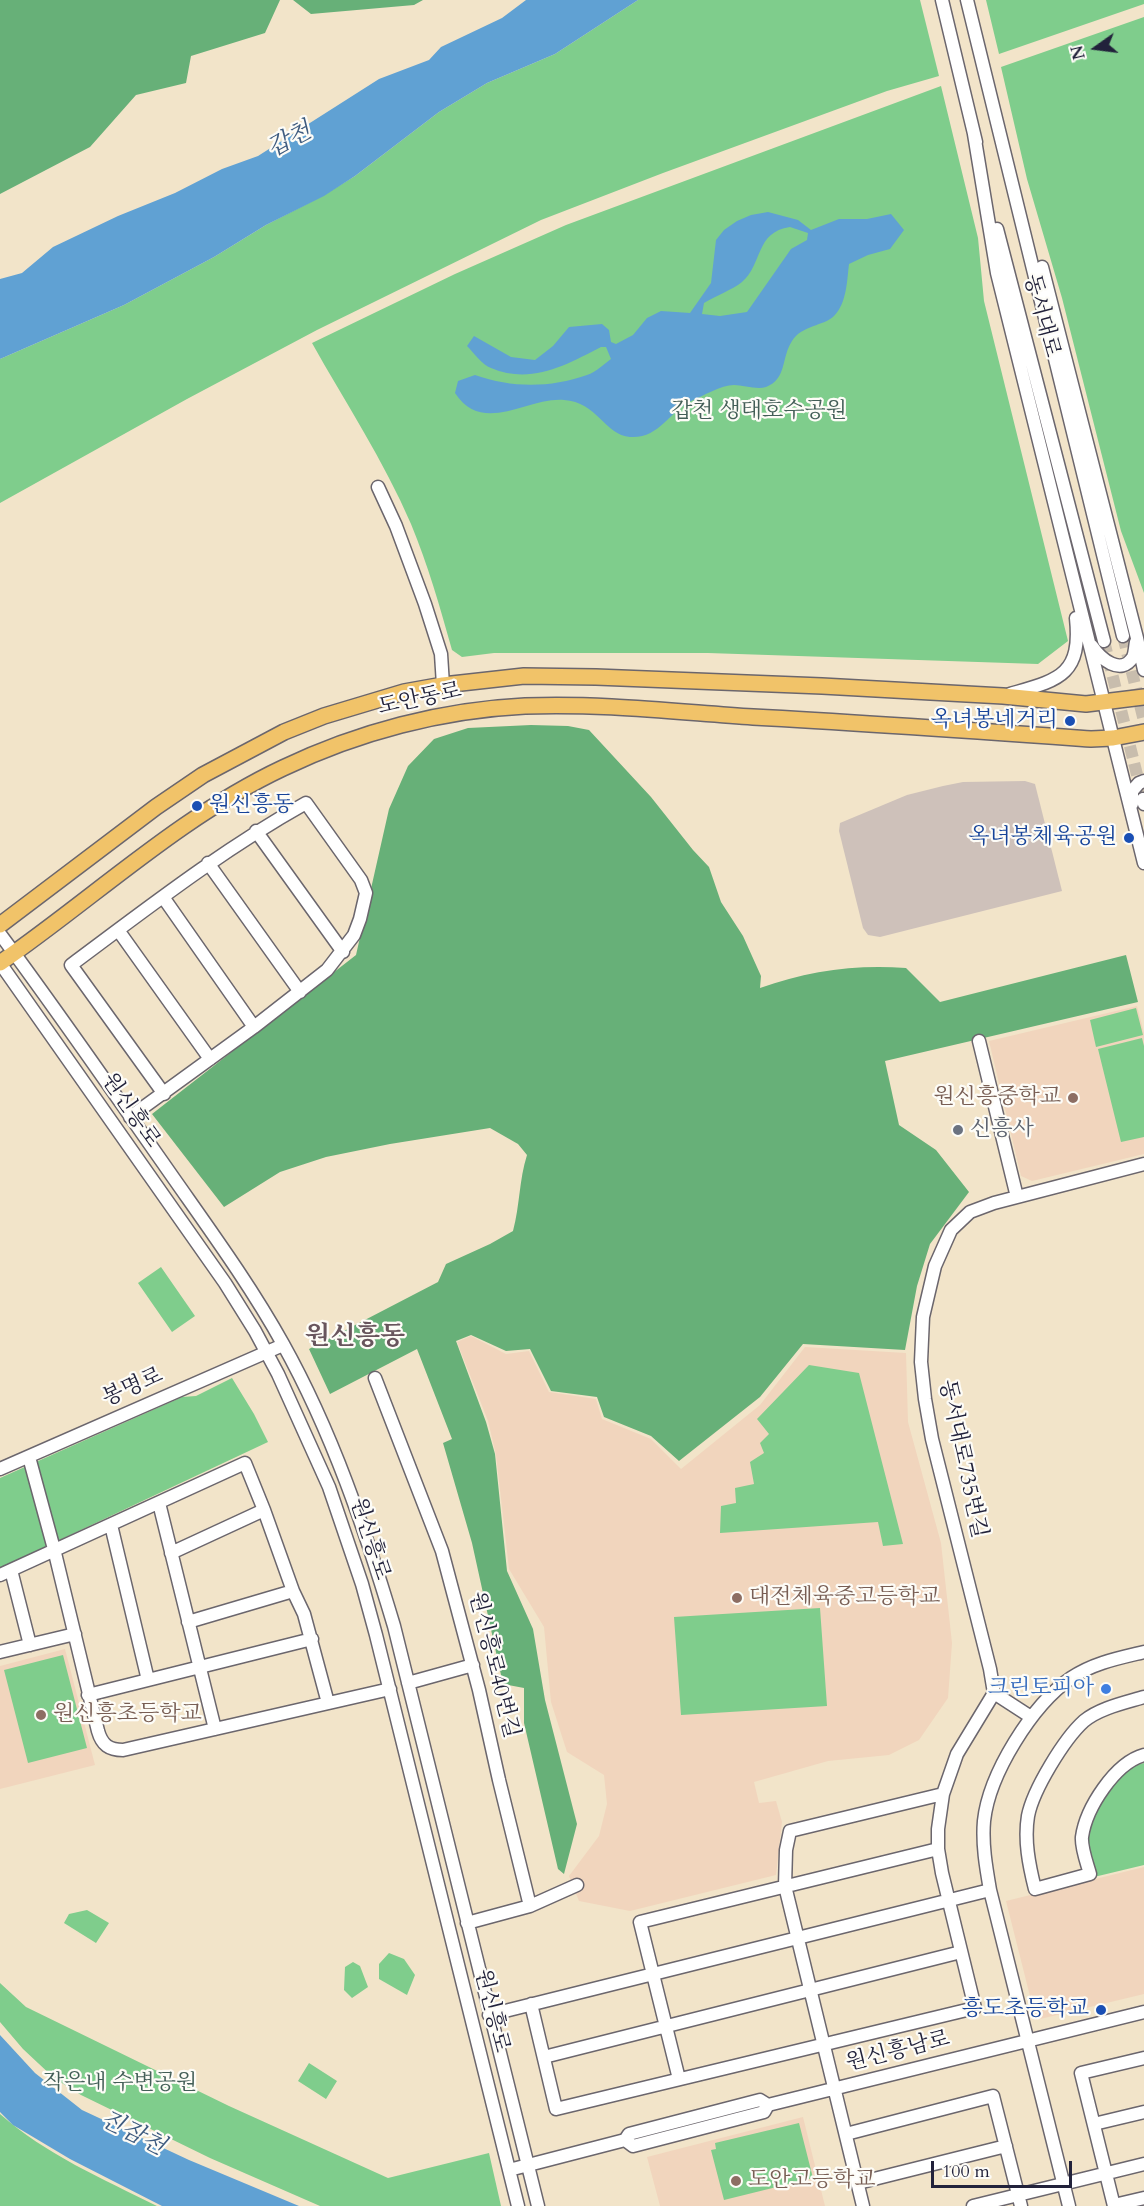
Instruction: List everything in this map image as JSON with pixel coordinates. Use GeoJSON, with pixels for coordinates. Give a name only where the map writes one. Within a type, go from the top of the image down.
{"type":"FeatureCollection","features":[{"type":"Feature","properties":{"kind":"main road","name":"도안동로"},"geometry":{"type":"LineString","coordinates":[[0,925],[156,807],[203,775],[284,732],[324,716],[404,692],[442,685],[524,676],[596,677],[1002,696],[1086,704],[1144,697]]}},
{"type":"Feature","properties":{"kind":"main road","name":"도안동로"},"geometry":{"type":"LineString","coordinates":[[0,963],[153,849],[237,793],[286,767],[326,750],[376,732],[433,717],[525,706],[586,707],[1081,738],[1113,738],[1144,732]]}},
{"type":"Feature","properties":{"kind":"street"},"geometry":{"type":"LineString","coordinates":[[942,0],[974,134],[995,237],[997,273],[1144,863]]}},
{"type":"Feature","properties":{"kind":"street","name":"동서대로"},"geometry":{"type":"LineString","coordinates":[[966,0],[1123,636]]}},
{"type":"Feature","properties":{"kind":"street"},"geometry":{"type":"LineString","coordinates":[[1024,229],[1033,237],[1050,297],[1141,642],[1144,670]]}},
{"type":"Feature","properties":{"kind":"street","name":"동서대로"},"geometry":{"type":"LineString","coordinates":[[995,237],[1104,641]]}},
{"type":"Feature","properties":{"kind":"street"},"geometry":{"type":"LineString","coordinates":[[378,487],[396,526],[425,604],[441,654],[442,685]]}},
{"type":"Feature","properties":{"kind":"street"},"geometry":{"type":"LineString","coordinates":[[1002,696],[1046,684],[1068,669],[1075,657],[1077,646],[1073,581]]}},
{"type":"Feature","properties":{"kind":"street"},"geometry":{"type":"LineString","coordinates":[[1089,641],[1102,659],[1116,665],[1126,663],[1132,658],[1141,642]]}},
{"type":"Feature","properties":{"kind":"street"},"geometry":{"type":"LineString","coordinates":[[1132,815],[1132,791],[1144,781]]}},
{"type":"Feature","properties":{"kind":"street"},"geometry":{"type":"LineString","coordinates":[[130,1117],[164,1094],[300,992],[327,970],[354,935],[366,892],[361,880],[306,803],[256,831],[208,863],[71,965],[164,1094]]}},
{"type":"Feature","properties":{"kind":"street"},"geometry":{"type":"LineString","coordinates":[[256,831],[343,952]]}},
{"type":"Feature","properties":{"kind":"street"},"geometry":{"type":"LineString","coordinates":[[208,863],[300,992]]}},
{"type":"Feature","properties":{"kind":"street"},"geometry":{"type":"LineString","coordinates":[[163,897],[255,1027]]}},
{"type":"Feature","properties":{"kind":"street"},"geometry":{"type":"LineString","coordinates":[[118,930],[210,1059]]}},
{"type":"Feature","properties":{"kind":"street","name":"원신흥로"},"geometry":{"type":"LineString","coordinates":[[0,934],[229,1258],[284,1345],[349,1489],[378,1570],[408,1683],[538,2206]]}},
{"type":"Feature","properties":{"kind":"street","name":"원신흥로"},"geometry":{"type":"LineString","coordinates":[[0,963],[225,1283],[266,1353],[306,1432],[329,1487],[362,1584],[390,1689],[518,2206]]}},
{"type":"Feature","properties":{"kind":"street"},"geometry":{"type":"LineString","coordinates":[[979,1041],[1017,1197]]}},
{"type":"Feature","properties":{"kind":"street","name":"동서대로735번길"},"geometry":{"type":"LineString","coordinates":[[994,1692],[932,1439],[921,1362],[928,1291],[951,1230],[970,1212],[1017,1197],[1144,1164]]}},
{"type":"Feature","properties":{"kind":"street","name":"봉명로"},"geometry":{"type":"LineString","coordinates":[[0,1468],[284,1345]]}},
{"type":"Feature","properties":{"kind":"street","name":"원신흥로40번길"},"geometry":{"type":"LineString","coordinates":[[375,1378],[442,1551],[473,1665],[530,1906]]}},
{"type":"Feature","properties":{"kind":"street"},"geometry":{"type":"LineString","coordinates":[[29,1457],[101,1741],[115,1750],[390,1689]]}},
{"type":"Feature","properties":{"kind":"street"},"geometry":{"type":"LineString","coordinates":[[30,1645],[5,1573],[245,1463],[293,1592],[304,1614],[328,1703]]}},
{"type":"Feature","properties":{"kind":"street"},"geometry":{"type":"LineString","coordinates":[[159,1503],[215,1729]]}},
{"type":"Feature","properties":{"kind":"street"},"geometry":{"type":"LineString","coordinates":[[171,1553],[264,1510]]}},
{"type":"Feature","properties":{"kind":"street"},"geometry":{"type":"LineString","coordinates":[[111,1525],[148,1680]]}},
{"type":"Feature","properties":{"kind":"street"},"geometry":{"type":"LineString","coordinates":[[188,1623],[293,1592]]}},
{"type":"Feature","properties":{"kind":"street"},"geometry":{"type":"LineString","coordinates":[[0,1652],[75,1634]]}},
{"type":"Feature","properties":{"kind":"street"},"geometry":{"type":"LineString","coordinates":[[88,1695],[312,1639]]}},
{"type":"Feature","properties":{"kind":"street"},"geometry":{"type":"LineString","coordinates":[[1068,2206],[990,1890],[984,1855],[984,1820],[1001,1769],[1031,1717],[1070,1678],[1102,1662],[1144,1652]]}},
{"type":"Feature","properties":{"kind":"street"},"geometry":{"type":"LineString","coordinates":[[408,1683],[473,1665]]}},
{"type":"Feature","properties":{"kind":"street"},"geometry":{"type":"LineString","coordinates":[[531,2004],[556,2109],[975,2007],[948,1900],[938,1849],[938,1829],[943,1794],[957,1754],[994,1692],[1031,1717]]}},
{"type":"Feature","properties":{"kind":"street"},"geometry":{"type":"LineString","coordinates":[[1144,1697],[1101,1711],[1084,1721],[1053,1760],[1028,1814],[1028,1861],[1035,1889],[1090,1874],[1082,1840],[1085,1822],[1115,1772],[1127,1762],[1144,1755]]}},
{"type":"Feature","properties":{"kind":"street"},"geometry":{"type":"LineString","coordinates":[[863,2206],[836,2089],[784,1886],[786,1850],[790,1831],[943,1794]]}},
{"type":"Feature","properties":{"kind":"street"},"geometry":{"type":"LineString","coordinates":[[679,2079],[640,1922],[938,1849]]}},
{"type":"Feature","properties":{"kind":"street"},"geometry":{"type":"LineString","coordinates":[[467,1923],[530,1906],[577,1885]]}},
{"type":"Feature","properties":{"kind":"street"},"geometry":{"type":"LineString","coordinates":[[489,2015],[990,1890]]}},
{"type":"Feature","properties":{"kind":"street"},"geometry":{"type":"LineString","coordinates":[[544,2057],[961,1952]]}},
{"type":"Feature","properties":{"kind":"street","name":"원신흥남로"},"geometry":{"type":"LineString","coordinates":[[509,2170],[626,2140],[633,2146],[764,2112],[768,2105],[1144,2012]]}},
{"type":"Feature","properties":{"kind":"street"},"geometry":{"type":"LineString","coordinates":[[1144,2058],[1081,2073],[1114,2206],[1144,2198]]}},
{"type":"Feature","properties":{"kind":"street"},"geometry":{"type":"LineString","coordinates":[[846,2133],[993,2096],[1020,2201]]}},
{"type":"Feature","properties":{"kind":"street"},"geometry":{"type":"LineString","coordinates":[[1094,2124],[1144,2112]]}},
{"type":"Feature","properties":{"kind":"street"},"geometry":{"type":"LineString","coordinates":[[858,2183],[1006,2146]]}},
{"type":"Feature","properties":{"kind":"street"},"geometry":{"type":"LineString","coordinates":[[974,2206],[1020,2201],[1063,2184],[1144,2164]]}},
{"type":"Feature","properties":{"kind":"shaded area"},"geometry":{"type":"Polygon","coordinates":[[[1025,781],[1035,784],[1062,891],[880,937],[868,935],[863,928],[839,831],[840,823],[907,795],[943,786],[963,782],[1025,781]]]}},
{"type":"Feature","properties":{"kind":"shaded area","name":"원신흥중학교"},"geometry":{"type":"Polygon","coordinates":[[[1137,1006],[1144,1033],[1144,1154],[1032,1181],[1021,1176],[989,1041],[1137,1006]]]}},
{"type":"Feature","properties":{"kind":"shaded area","name":"대전체육중고등학교"},"geometry":{"type":"Polygon","coordinates":[[[471,1336],[506,1354],[529,1351],[549,1392],[596,1399],[602,1419],[651,1439],[681,1469],[760,1405],[805,1347],[906,1353],[908,1422],[941,1543],[952,1643],[948,1698],[919,1740],[889,1755],[828,1761],[754,1782],[759,1803],[776,1801],[782,1822],[776,1875],[630,1911],[579,1901],[569,1876],[599,1836],[607,1804],[604,1775],[567,1752],[551,1702],[544,1627],[509,1569],[496,1455],[488,1421],[457,1342],[471,1336]]]}},
{"type":"Feature","properties":{"kind":"shaded area","name":"원신흥초등학교"},"geometry":{"type":"Polygon","coordinates":[[[65,1649],[95,1765],[0,1789],[0,1666],[65,1649]]]}},
{"type":"Feature","properties":{"kind":"shaded area"},"geometry":{"type":"Polygon","coordinates":[[[1144,1867],[1144,1994],[1036,2020],[1006,1901],[1144,1867]]]}},
{"type":"Feature","properties":{"kind":"shaded area","name":"도안고등학교"},"geometry":{"type":"Polygon","coordinates":[[[803,2117],[825,2206],[660,2206],[647,2157],[803,2117]]]}},
{"type":"Feature","properties":{"kind":"green space"},"geometry":{"type":"Polygon","coordinates":[[[0,0],[280,0],[265,33],[191,56],[186,83],[136,95],[90,147],[0,194],[0,0]]]}},
{"type":"Feature","properties":{"kind":"green space"},"geometry":{"type":"Polygon","coordinates":[[[293,0],[423,0],[414,5],[311,14],[293,0]]]}},
{"type":"Feature","properties":{"kind":"green space"},"geometry":{"type":"Polygon","coordinates":[[[638,0],[920,0],[939,76],[887,91],[541,220],[317,330],[0,503],[0,359],[124,305],[214,257],[266,225],[355,176],[439,112],[487,83],[555,54],[638,0]]]}},
{"type":"Feature","properties":{"kind":"green space"},"geometry":{"type":"Polygon","coordinates":[[[986,0],[1144,0],[1144,4],[999,54],[986,0]]]}},
{"type":"Feature","properties":{"kind":"green space"},"geometry":{"type":"Polygon","coordinates":[[[1144,17],[1144,593],[1121,531],[1062,298],[1027,179],[1001,67],[1144,17]]]}},
{"type":"Feature","properties":{"kind":"green space","name":"갑천 생태호수공원"},"geometry":{"type":"Polygon","coordinates":[[[941,86],[978,238],[984,301],[1068,641],[1038,664],[708,653],[494,653],[462,657],[452,650],[423,555],[411,524],[377,455],[312,343],[455,274],[566,225],[941,86]]]}},
{"type":"Feature","properties":{"kind":"green space"},"geometry":{"type":"Polygon","coordinates":[[[568,726],[589,730],[651,797],[709,867],[721,902],[743,936],[761,976],[760,988],[796,977],[832,970],[869,967],[906,968],[940,1002],[1126,955],[1138,1002],[885,1061],[899,1125],[936,1150],[969,1192],[930,1244],[917,1286],[905,1350],[803,1344],[760,1397],[679,1461],[651,1436],[604,1417],[597,1397],[551,1391],[530,1349],[506,1351],[471,1335],[456,1341],[486,1422],[495,1454],[507,1571],[533,1629],[545,1700],[577,1824],[564,1874],[558,1869],[524,1723],[524,1688],[503,1684],[472,1543],[443,1443],[452,1439],[417,1349],[330,1394],[309,1349],[438,1282],[446,1264],[513,1231],[527,1155],[518,1144],[490,1128],[390,1144],[326,1157],[280,1172],[224,1207],[152,1114],[356,955],[389,809],[408,766],[434,739],[468,728],[568,726]]]}},
{"type":"Feature","properties":{"kind":"green space"},"geometry":{"type":"Polygon","coordinates":[[[1136,1008],[1143,1035],[1096,1047],[1090,1020],[1136,1008]]]}},
{"type":"Feature","properties":{"kind":"green space"},"geometry":{"type":"Polygon","coordinates":[[[1142,1038],[1144,1046],[1144,1137],[1121,1142],[1098,1049],[1142,1038]]]}},
{"type":"Feature","properties":{"kind":"green space"},"geometry":{"type":"Polygon","coordinates":[[[161,1267],[195,1316],[172,1332],[138,1283],[161,1267]]]}},
{"type":"Feature","properties":{"kind":"green space"},"geometry":{"type":"Polygon","coordinates":[[[809,1365],[859,1373],[903,1544],[883,1546],[878,1522],[720,1533],[721,1506],[736,1503],[735,1488],[754,1484],[750,1462],[764,1453],[760,1443],[769,1434],[757,1419],[809,1365]]]}},
{"type":"Feature","properties":{"kind":"green space"},"geometry":{"type":"Polygon","coordinates":[[[232,1378],[268,1442],[0,1568],[0,1478],[182,1397],[196,1396],[232,1378]]]}},
{"type":"Feature","properties":{"kind":"green space"},"geometry":{"type":"Polygon","coordinates":[[[820,1608],[827,1706],[681,1715],[674,1617],[820,1608]]]}},
{"type":"Feature","properties":{"kind":"green space"},"geometry":{"type":"Polygon","coordinates":[[[63,1655],[87,1748],[28,1763],[4,1670],[63,1655]]]}},
{"type":"Feature","properties":{"kind":"green space"},"geometry":{"type":"Polygon","coordinates":[[[1144,1763],[1144,1865],[1094,1877],[1086,1847],[1092,1815],[1118,1775],[1129,1767],[1144,1763]]]}},
{"type":"Feature","properties":{"kind":"green space"},"geometry":{"type":"Polygon","coordinates":[[[87,1910],[109,1923],[96,1943],[64,1923],[69,1914],[87,1910]]]}},
{"type":"Feature","properties":{"kind":"green space"},"geometry":{"type":"Polygon","coordinates":[[[389,1953],[404,1959],[415,1975],[407,1995],[379,1979],[379,1964],[389,1953]]]}},
{"type":"Feature","properties":{"kind":"green space"},"geometry":{"type":"Polygon","coordinates":[[[353,1962],[360,1966],[368,1987],[352,1998],[344,1990],[345,1967],[353,1962]]]}},
{"type":"Feature","properties":{"kind":"green space","name":"작은내 수변공원"},"geometry":{"type":"Polygon","coordinates":[[[0,1983],[26,2007],[229,2106],[388,2178],[489,2153],[501,2206],[320,2206],[210,2158],[81,2095],[54,2078],[23,2049],[0,2022],[0,1983]]]}},
{"type":"Feature","properties":{"kind":"green space"},"geometry":{"type":"Polygon","coordinates":[[[309,2063],[337,2081],[326,2099],[298,2081],[309,2063]]]}},
{"type":"Feature","properties":{"kind":"green space","name":"작은내 수변공원"},"geometry":{"type":"Polygon","coordinates":[[[0,2114],[55,2154],[157,2206],[0,2206],[0,2114]]]}},
{"type":"Feature","properties":{"kind":"green space"},"geometry":{"type":"Polygon","coordinates":[[[799,2123],[813,2178],[724,2200],[711,2150],[716,2149],[715,2143],[799,2123]]]}},
{"type":"Feature","properties":{"kind":"water","name":"갑천"},"geometry":{"type":"Polygon","coordinates":[[[526,0],[638,0],[555,54],[487,83],[439,112],[355,176],[324,196],[266,225],[214,257],[124,305],[0,359],[0,279],[22,273],[53,247],[118,216],[175,193],[222,169],[258,156],[379,79],[429,60],[441,47],[502,18],[526,0]]]}},
{"type":"Feature","properties":{"kind":"water"},"geometry":{"type":"Polygon","coordinates":[[[768,212],[798,220],[811,230],[839,219],[867,219],[891,214],[904,230],[890,249],[868,255],[849,264],[842,305],[830,319],[796,336],[789,348],[781,373],[773,383],[762,388],[729,385],[718,389],[683,406],[649,434],[630,437],[614,431],[585,406],[575,402],[550,401],[506,412],[492,413],[479,412],[466,406],[455,393],[458,381],[475,375],[503,382],[531,385],[559,382],[594,372],[611,359],[606,347],[601,347],[548,371],[520,374],[506,373],[488,366],[481,362],[467,346],[474,336],[511,357],[535,360],[553,346],[569,327],[602,324],[609,330],[611,342],[616,344],[633,335],[647,318],[661,311],[690,313],[711,283],[716,240],[724,230],[751,215],[768,212]],[[790,227],[771,235],[765,242],[749,275],[738,285],[704,303],[702,314],[720,316],[747,312],[791,249],[807,240],[808,233],[790,227]]]}},
{"type":"Feature","properties":{"kind":"water","name":"진잠천"},"geometry":{"type":"Polygon","coordinates":[[[0,2035],[35,2073],[82,2110],[189,2160],[299,2206],[162,2206],[70,2159],[13,2125],[0,2112],[0,2035]]]}},
{"type":"Feature","properties":{"kind":"tunnel"},"geometry":{"type":"LineString","coordinates":[[1123,636],[1144,721]]}},
{"type":"Feature","properties":{"kind":"tunnel"},"geometry":{"type":"LineString","coordinates":[[1104,641],[1143,799]]}},
{"type":"Feature","properties":{"kind":"place","name":"옥녀봉네거리"},"geometry":{"type":"Point","coordinates":[1070,721]}},
{"type":"Feature","properties":{"kind":"place","name":"원신흥동"},"geometry":{"type":"Point","coordinates":[197,806]}},
{"type":"Feature","properties":{"kind":"place","name":"옥녀봉체육공원"},"geometry":{"type":"Point","coordinates":[1129,838]}},
{"type":"Feature","properties":{"kind":"place","name":"원신흥중학교"},"geometry":{"type":"Point","coordinates":[1073,1098]}},
{"type":"Feature","properties":{"kind":"place","name":"신흥사"},"geometry":{"type":"Point","coordinates":[958,1130]}},
{"type":"Feature","properties":{"kind":"place","name":"대전체육중고등학교"},"geometry":{"type":"Point","coordinates":[737,1598]}},
{"type":"Feature","properties":{"kind":"place","name":"크린토피아"},"geometry":{"type":"Point","coordinates":[1106,1689]}},
{"type":"Feature","properties":{"kind":"place","name":"원신흥초등학교"},"geometry":{"type":"Point","coordinates":[41,1715]}},
{"type":"Feature","properties":{"kind":"place","name":"흥도초등학교"},"geometry":{"type":"Point","coordinates":[1101,2010]}},
{"type":"Feature","properties":{"kind":"place","name":"도안고등학교"},"geometry":{"type":"Point","coordinates":[736,2181]}},
{"type":"Feature","properties":{"kind":"district","name":"원신흥동"},"geometry":{"type":"Point","coordinates":[355,1338]}}]}
